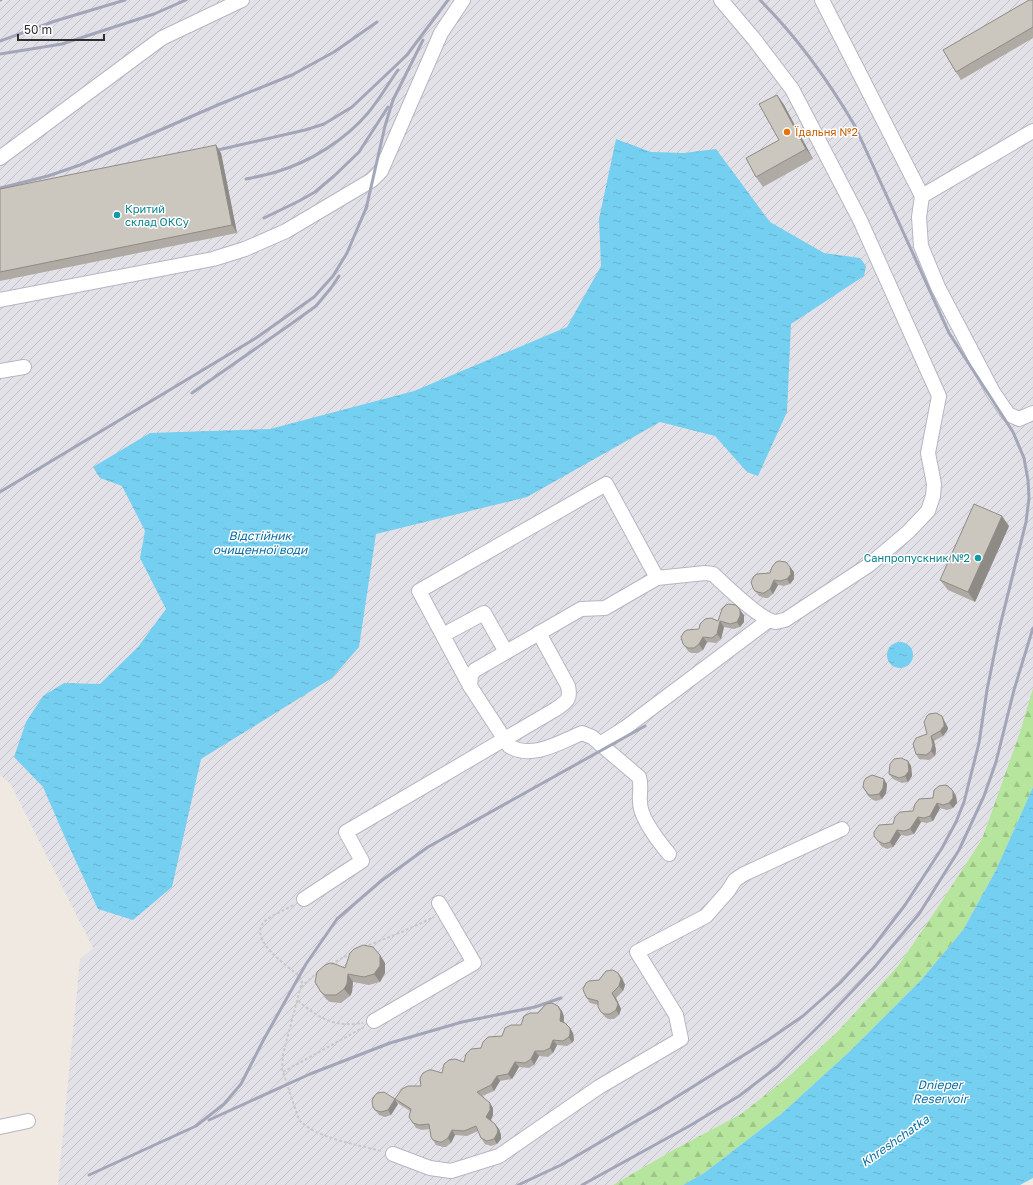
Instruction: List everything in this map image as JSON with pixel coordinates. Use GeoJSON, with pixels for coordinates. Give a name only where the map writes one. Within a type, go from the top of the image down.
{"type":"FeatureCollection","features":[{"type":"Feature","properties":{"kind":"lane"},"geometry":{"type":"LineString","coordinates":[[0,158],[162,38],[242,0]]}},
{"type":"Feature","properties":{"kind":"lane"},"geometry":{"type":"LineString","coordinates":[[0,300],[213,260],[245,249],[286,231],[372,180],[381,171],[441,33],[463,0]]}},
{"type":"Feature","properties":{"kind":"lane"},"geometry":{"type":"LineString","coordinates":[[470,686],[471,675],[475,670],[581,608],[604,608],[657,578],[706,573],[713,574],[753,609],[769,620],[776,622],[785,620],[869,565],[908,532],[928,511],[933,496],[934,484],[928,453],[939,396],[860,220],[792,89],[754,39],[721,0]]}},
{"type":"Feature","properties":{"kind":"lane"},"geometry":{"type":"LineString","coordinates":[[822,0],[922,196],[919,217],[921,246],[938,287],[993,392],[1008,414],[1019,419],[1033,413]]}},
{"type":"Feature","properties":{"kind":"lane"},"geometry":{"type":"LineString","coordinates":[[922,196],[1033,131]]}},
{"type":"Feature","properties":{"kind":"lane"},"geometry":{"type":"LineString","coordinates":[[0,371],[24,367]]}},
{"type":"Feature","properties":{"kind":"lane"},"geometry":{"type":"LineString","coordinates":[[657,578],[606,484],[419,591],[470,686],[509,746],[516,750],[525,752],[543,749],[582,733],[592,736],[639,777],[641,784],[640,803],[646,821],[657,839],[669,854]]}},
{"type":"Feature","properties":{"kind":"lane"},"geometry":{"type":"LineString","coordinates":[[443,635],[484,613],[506,652]]}},
{"type":"Feature","properties":{"kind":"lane"},"geometry":{"type":"LineString","coordinates":[[600,744],[625,728],[769,620]]}},
{"type":"Feature","properties":{"kind":"lane"},"geometry":{"type":"LineString","coordinates":[[304,899],[362,861],[346,832],[505,740],[568,701],[570,695],[568,686],[539,633]]}},
{"type":"Feature","properties":{"kind":"lane"},"geometry":{"type":"LineString","coordinates":[[393,1154],[430,1168],[451,1171],[499,1156],[599,1087],[681,1039],[676,1015],[637,952],[706,916],[728,891],[735,880],[744,874],[842,829]]}},
{"type":"Feature","properties":{"kind":"lane"},"geometry":{"type":"LineString","coordinates":[[374,1021],[474,963],[441,907]]}},
{"type":"Feature","properties":{"kind":"lane"},"geometry":{"type":"LineString","coordinates":[[0,1127],[28,1122]]}},
{"type":"Feature","properties":{"kind":"path"},"geometry":{"type":"LineString","coordinates":[[304,899],[265,921],[260,930],[261,938],[269,951],[300,976],[302,982],[283,1054],[283,1072],[299,1120],[305,1126],[324,1136],[393,1154]]}},
{"type":"Feature","properties":{"kind":"path"},"geometry":{"type":"LineString","coordinates":[[362,948],[402,932],[441,907]]}},
{"type":"Feature","properties":{"kind":"path"},"geometry":{"type":"LineString","coordinates":[[328,966],[355,951]]}},
{"type":"Feature","properties":{"kind":"path"},"geometry":{"type":"LineString","coordinates":[[301,988],[321,970]]}},
{"type":"Feature","properties":{"kind":"path"},"geometry":{"type":"LineString","coordinates":[[298,1000],[314,1014],[329,1021],[347,1024],[374,1021]]}},
{"type":"Feature","properties":{"kind":"path"},"geometry":{"type":"LineString","coordinates":[[283,1072],[374,1021]]}},
{"type":"Feature","properties":{"kind":"shaded area"},"geometry":{"type":"Polygon","coordinates":[[[7,0],[1033,0],[1033,688],[1020,732],[982,839],[898,966],[838,1031],[788,1077],[741,1114],[675,1149],[613,1185],[58,1185],[80,960],[93,948],[10,783],[0,775],[0,4],[7,0]]]}},
{"type":"Feature","properties":{"kind":"green space"},"geometry":{"type":"Polygon","coordinates":[[[1033,688],[1033,787],[996,870],[963,930],[921,980],[849,1052],[781,1114],[704,1173],[683,1185],[613,1185],[675,1149],[741,1114],[788,1077],[838,1031],[898,966],[982,839],[1020,732],[1033,688]]]}},
{"type":"Feature","properties":{"kind":"water","name":"Відстійник очищенної води"},"geometry":{"type":"Polygon","coordinates":[[[616,139],[651,152],[684,153],[716,149],[770,222],[824,253],[860,258],[866,266],[864,276],[791,324],[787,412],[758,476],[747,472],[715,436],[660,422],[527,497],[376,534],[359,647],[332,678],[201,759],[172,887],[133,920],[98,909],[43,787],[14,757],[26,722],[43,696],[64,683],[100,684],[138,647],[166,609],[140,558],[145,531],[122,486],[100,478],[93,467],[150,433],[270,429],[414,391],[567,327],[601,266],[599,219],[616,139]]]}},
{"type":"Feature","properties":{"kind":"water"},"geometry":{"type":"Polygon","coordinates":[[[900,642],[909,646],[913,655],[909,664],[900,668],[891,664],[887,655],[891,646],[900,642]]]}},
{"type":"Feature","properties":{"kind":"water","name":"Dnieper Reservoir"},"geometry":{"type":"Polygon","coordinates":[[[1033,787],[1033,1178],[1020,1185],[683,1185],[704,1173],[781,1114],[849,1052],[921,980],[963,930],[996,870],[1033,787]]]}},
{"type":"Feature","properties":{"kind":"building"},"geometry":{"type":"Polygon","coordinates":[[[1029,0],[1033,0],[1033,27],[956,72],[943,50],[1029,0]]]}},
{"type":"Feature","properties":{"kind":"building","name":"Їдальня №2"},"geometry":{"type":"Polygon","coordinates":[[[777,95],[806,149],[756,177],[746,158],[779,140],[759,104],[777,95]]]}},
{"type":"Feature","properties":{"kind":"building","name":"Критий склад ОКСу"},"geometry":{"type":"Polygon","coordinates":[[[216,145],[232,225],[0,272],[0,189],[216,145]]]}},
{"type":"Feature","properties":{"kind":"building"},"geometry":{"type":"Polygon","coordinates":[[[974,504],[1002,516],[968,592],[940,580],[974,504]]]}},
{"type":"Feature","properties":{"kind":"building"},"geometry":{"type":"Polygon","coordinates":[[[779,561],[786,562],[790,567],[791,574],[787,579],[780,581],[774,580],[770,589],[764,593],[755,591],[751,582],[754,576],[757,574],[770,573],[772,567],[779,561]]]}},
{"type":"Feature","properties":{"kind":"building"},"geometry":{"type":"Polygon","coordinates":[[[729,604],[736,605],[740,610],[740,616],[737,622],[730,624],[720,621],[717,634],[712,638],[703,637],[699,644],[694,648],[688,648],[683,644],[681,637],[684,632],[687,630],[699,629],[700,624],[705,619],[711,618],[718,621],[722,609],[729,604]]]}},
{"type":"Feature","properties":{"kind":"building"},"geometry":{"type":"Polygon","coordinates":[[[936,713],[942,716],[944,726],[940,731],[931,736],[933,745],[931,751],[926,755],[916,754],[913,744],[916,738],[927,734],[924,722],[927,716],[929,714],[936,713]]]}},
{"type":"Feature","properties":{"kind":"building"},"geometry":{"type":"Polygon","coordinates":[[[901,758],[908,761],[909,771],[905,776],[899,778],[889,774],[890,764],[894,759],[901,758]]]}},
{"type":"Feature","properties":{"kind":"building"},"geometry":{"type":"Polygon","coordinates":[[[872,775],[884,779],[883,788],[879,794],[869,795],[863,787],[866,778],[872,775]]]}},
{"type":"Feature","properties":{"kind":"building"},"geometry":{"type":"Polygon","coordinates":[[[945,785],[953,791],[953,798],[949,803],[943,805],[937,803],[930,816],[924,818],[918,817],[910,829],[904,831],[897,830],[890,842],[884,844],[878,841],[874,836],[874,832],[879,825],[893,824],[895,817],[900,812],[913,811],[915,804],[919,799],[933,798],[934,790],[939,786],[945,785]]]}},
{"type":"Feature","properties":{"kind":"building"},"geometry":{"type":"Polygon","coordinates":[[[363,945],[373,947],[380,955],[380,966],[374,974],[364,977],[348,974],[347,984],[344,989],[336,995],[325,995],[321,992],[315,982],[317,972],[325,965],[330,963],[345,968],[350,953],[354,949],[363,945]]]}},
{"type":"Feature","properties":{"kind":"building"},"geometry":{"type":"Polygon","coordinates":[[[613,970],[618,973],[621,979],[619,986],[612,993],[618,1004],[616,1010],[610,1014],[604,1014],[598,1007],[598,1001],[587,998],[583,989],[589,981],[599,980],[606,971],[613,970]]]}},
{"type":"Feature","properties":{"kind":"building"},"geometry":{"type":"Polygon","coordinates":[[[552,1003],[558,1006],[561,1012],[560,1021],[565,1023],[570,1028],[569,1037],[563,1041],[553,1040],[550,1048],[544,1051],[535,1051],[531,1059],[525,1063],[515,1062],[508,1074],[497,1076],[491,1085],[477,1092],[490,1103],[490,1110],[486,1117],[495,1124],[498,1130],[494,1139],[487,1141],[481,1138],[476,1126],[464,1131],[452,1130],[448,1138],[442,1142],[433,1140],[431,1137],[429,1124],[419,1125],[413,1123],[409,1117],[411,1109],[395,1099],[402,1089],[408,1086],[421,1086],[420,1078],[423,1073],[432,1070],[442,1073],[444,1064],[449,1060],[455,1059],[464,1062],[466,1054],[471,1049],[481,1048],[483,1042],[488,1037],[502,1036],[505,1028],[511,1025],[521,1025],[524,1016],[530,1013],[538,1013],[546,1004],[552,1003]]]}},
{"type":"Feature","properties":{"kind":"building"},"geometry":{"type":"Polygon","coordinates":[[[384,1092],[395,1099],[388,1110],[381,1112],[375,1110],[372,1101],[377,1093],[384,1092]]]}},
{"type":"Feature","properties":{"kind":"railway"},"geometry":{"type":"LineString","coordinates":[[0,41],[55,21],[125,0]]}},
{"type":"Feature","properties":{"kind":"railway"},"geometry":{"type":"LineString","coordinates":[[0,54],[62,44],[154,14],[186,0]]}},
{"type":"Feature","properties":{"kind":"railway"},"geometry":{"type":"LineString","coordinates":[[209,152],[305,130],[324,124],[352,107],[407,55],[448,0]]}},
{"type":"Feature","properties":{"kind":"railway"},"geometry":{"type":"LineString","coordinates":[[518,1185],[561,1165],[657,1109],[768,1040],[803,1016],[840,983],[873,947],[905,905],[942,848],[956,822],[964,802],[979,743],[987,690],[1000,626],[1026,522],[1029,498],[1028,480],[1024,458],[1013,432],[949,333],[855,126],[834,92],[799,44],[760,0]]}},
{"type":"Feature","properties":{"kind":"railway"},"geometry":{"type":"LineString","coordinates":[[0,188],[48,176],[80,165],[220,104],[292,75],[334,52],[377,22]]}},
{"type":"Feature","properties":{"kind":"railway"},"geometry":{"type":"LineString","coordinates":[[366,209],[385,126],[393,100],[423,40]]}},
{"type":"Feature","properties":{"kind":"railway"},"geometry":{"type":"LineString","coordinates":[[246,179],[289,168],[314,156],[338,141],[368,113],[398,70]]}},
{"type":"Feature","properties":{"kind":"railway"},"geometry":{"type":"LineString","coordinates":[[264,218],[315,192],[334,176],[359,152],[388,107]]}},
{"type":"Feature","properties":{"kind":"railway"},"geometry":{"type":"LineString","coordinates":[[0,492],[256,338],[314,297],[333,276],[347,253],[367,206]]}},
{"type":"Feature","properties":{"kind":"railway"},"geometry":{"type":"LineString","coordinates":[[192,393],[316,306],[339,276]]}},
{"type":"Feature","properties":{"kind":"railway"},"geometry":{"type":"LineString","coordinates":[[582,1185],[691,1125],[739,1096],[777,1067],[822,1023],[873,969],[919,914],[959,850],[984,796],[996,762],[1014,690],[1033,628]]}},
{"type":"Feature","properties":{"kind":"railway"},"geometry":{"type":"LineString","coordinates":[[89,1175],[196,1126],[224,1104],[241,1084],[264,1039],[306,964],[337,919],[381,881],[428,847],[645,726]]}},
{"type":"Feature","properties":{"kind":"railway"},"geometry":{"type":"LineString","coordinates":[[209,1120],[310,1074],[390,1043],[462,1022],[535,1007],[561,998]]}},
{"type":"Feature","properties":{"kind":"place","name":"Їдальня №2"},"geometry":{"type":"Point","coordinates":[787,132]}},
{"type":"Feature","properties":{"kind":"place","name":"Критий склад ОКСу"},"geometry":{"type":"Point","coordinates":[117,215]}},
{"type":"Feature","properties":{"kind":"place","name":"Санпропускник №2"},"geometry":{"type":"Point","coordinates":[978,558]}},
{"type":"Feature","properties":{"kind":"water label","name":"Khreshchatka"},"geometry":{"type":"Point","coordinates":[895,1141]}}]}
